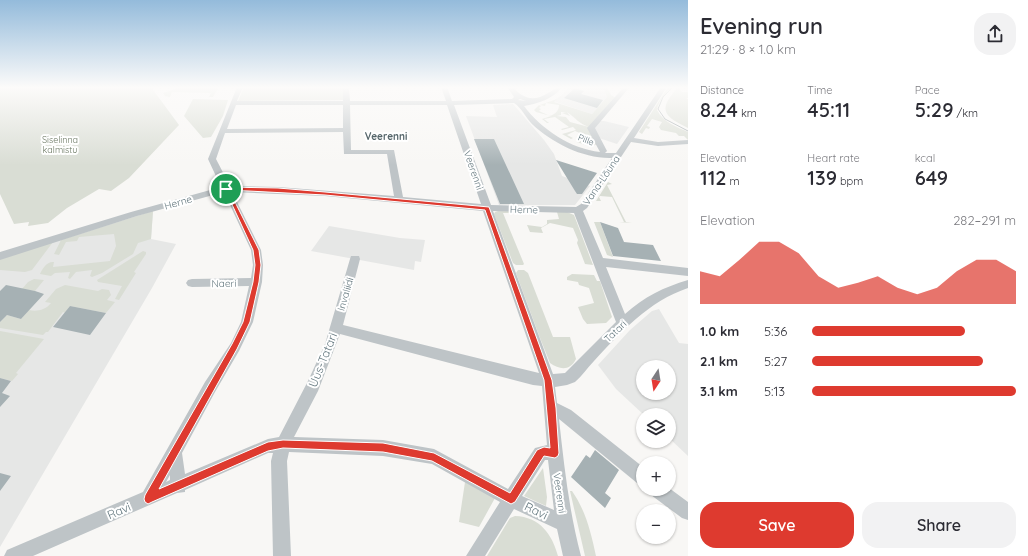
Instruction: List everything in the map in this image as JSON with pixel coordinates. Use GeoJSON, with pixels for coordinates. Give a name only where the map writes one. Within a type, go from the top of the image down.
{"type":"FeatureCollection","features":[{"type":"Feature","properties":{"kind":"street"},"geometry":{"type":"LineString","coordinates":[[148,499],[247,322],[256,282],[258,265],[256,250],[212,160],[229,113]]}},
{"type":"Feature","properties":{"kind":"street"},"geometry":{"type":"LineString","coordinates":[[347,113],[347,152],[391,152],[399,199]]}},
{"type":"Feature","properties":{"kind":"street","name":"Veerenni"},"geometry":{"type":"LineString","coordinates":[[454,113],[548,380],[564,524],[572,556]]}},
{"type":"Feature","properties":{"kind":"street","name":"Pille"},"geometry":{"type":"LineString","coordinates":[[529,113],[535,123],[566,143],[600,153],[618,155]]}},
{"type":"Feature","properties":{"kind":"street"},"geometry":{"type":"LineString","coordinates":[[600,153],[590,128],[604,113]]}},
{"type":"Feature","properties":{"kind":"street","name":"Vana-Lõuna"},"geometry":{"type":"LineString","coordinates":[[623,323],[578,210],[584,206],[646,113]]}},
{"type":"Feature","properties":{"kind":"street"},"geometry":{"type":"LineString","coordinates":[[223,130],[346,130]]}},
{"type":"Feature","properties":{"kind":"street"},"geometry":{"type":"LineString","coordinates":[[630,137],[662,144],[688,142]]}},
{"type":"Feature","properties":{"kind":"street","name":"Pille"},"geometry":{"type":"LineString","coordinates":[[600,153],[613,163]]}},
{"type":"Feature","properties":{"kind":"street","name":"Herne"},"geometry":{"type":"LineString","coordinates":[[0,256],[134,214],[226,189],[278,190],[399,199],[488,208],[578,210]]}},
{"type":"Feature","properties":{"kind":"street","name":"Invaliidi"},"geometry":{"type":"LineString","coordinates":[[336,328],[355,259]]}},
{"type":"Feature","properties":{"kind":"street"},"geometry":{"type":"LineString","coordinates":[[599,262],[688,272]]}},
{"type":"Feature","properties":{"kind":"street","name":"Naeri"},"geometry":{"type":"LineString","coordinates":[[192,283],[256,282]]}},
{"type":"Feature","properties":{"kind":"street","name":"Tatari"},"geometry":{"type":"LineString","coordinates":[[548,380],[566,380],[575,373],[623,323],[662,293],[688,284]]}},
{"type":"Feature","properties":{"kind":"street","name":"Uus-Tatari"},"geometry":{"type":"LineString","coordinates":[[282,556],[279,461],[283,444],[313,386],[331,344],[336,328],[533,379],[548,380]]}},
{"type":"Feature","properties":{"kind":"street"},"geometry":{"type":"LineString","coordinates":[[552,408],[566,415],[636,471]]}},
{"type":"Feature","properties":{"kind":"street","name":"Ravi"},"geometry":{"type":"LineString","coordinates":[[13,556],[179,486],[268,446],[283,444],[383,448],[434,457],[511,499],[564,524]]}},
{"type":"Feature","properties":{"kind":"street"},"geometry":{"type":"LineString","coordinates":[[475,556],[540,453],[555,453]]}},
{"type":"Feature","properties":{"kind":"street"},"geometry":{"type":"LineString","coordinates":[[174,454],[179,486]]}},
{"type":"Feature","properties":{"kind":"street"},"geometry":{"type":"LineString","coordinates":[[666,496],[688,512]]}},
{"type":"Feature","properties":{"kind":"shaded area"},"geometry":{"type":"Polygon","coordinates":[[[496,113],[521,113],[554,154],[562,176],[590,186],[575,205],[499,205],[466,116],[497,117],[496,113]]]}},
{"type":"Feature","properties":{"kind":"shaded area"},"geometry":{"type":"Polygon","coordinates":[[[599,121],[629,127],[617,144],[599,138],[592,129],[599,121]]]}},
{"type":"Feature","properties":{"kind":"shaded area"},"geometry":{"type":"Polygon","coordinates":[[[153,211],[151,239],[176,244],[152,288],[0,547],[0,258],[153,211]]]}},
{"type":"Feature","properties":{"kind":"shaded area"},"geometry":{"type":"Polygon","coordinates":[[[329,226],[400,238],[425,240],[421,262],[415,261],[414,270],[311,251],[329,226]]]}},
{"type":"Feature","properties":{"kind":"shaded area"},"geometry":{"type":"Polygon","coordinates":[[[659,309],[679,343],[688,344],[688,456],[676,445],[676,408],[636,408],[616,389],[598,365],[630,330],[652,311],[659,309]]]}},
{"type":"Feature","properties":{"kind":"green space","name":"Siselinna kalmistu"},"geometry":{"type":"Polygon","coordinates":[[[0,113],[170,113],[179,125],[129,178],[111,191],[99,189],[67,208],[48,223],[28,226],[29,222],[14,224],[0,194],[0,113]]]}},
{"type":"Feature","properties":{"kind":"green space"},"geometry":{"type":"Polygon","coordinates":[[[186,113],[224,113],[211,137],[203,138],[184,116],[186,113]]]}},
{"type":"Feature","properties":{"kind":"green space"},"geometry":{"type":"Polygon","coordinates":[[[555,113],[561,113],[561,115],[557,116],[566,117],[570,122],[589,127],[597,144],[591,147],[577,142],[579,140],[587,144],[594,139],[575,131],[567,135],[573,138],[571,139],[562,134],[576,130],[573,127],[562,130],[561,129],[569,127],[555,117],[544,119],[549,123],[542,119],[555,113]]]}},
{"type":"Feature","properties":{"kind":"green space"},"geometry":{"type":"Polygon","coordinates":[[[568,113],[592,114],[602,113],[589,127],[568,113]]]}},
{"type":"Feature","properties":{"kind":"green space"},"geometry":{"type":"Polygon","coordinates":[[[651,113],[659,113],[667,121],[688,132],[688,140],[684,136],[679,136],[676,133],[661,130],[659,127],[662,122],[652,119],[647,126],[650,127],[649,129],[646,128],[642,134],[639,132],[651,113]]]}},
{"type":"Feature","properties":{"kind":"green space"},"geometry":{"type":"Polygon","coordinates":[[[667,113],[688,113],[688,128],[672,119],[667,113]]]}},
{"type":"Feature","properties":{"kind":"green space"},"geometry":{"type":"Polygon","coordinates":[[[608,182],[612,184],[607,185],[626,222],[632,223],[619,222],[624,222],[612,197],[600,196],[601,201],[596,201],[608,182]]]}},
{"type":"Feature","properties":{"kind":"green space"},"geometry":{"type":"Polygon","coordinates":[[[153,211],[151,239],[138,243],[133,254],[102,273],[92,277],[90,276],[92,270],[76,272],[70,279],[68,278],[70,272],[55,273],[51,276],[40,274],[45,266],[51,262],[54,262],[53,267],[110,261],[116,246],[114,234],[79,237],[77,241],[66,242],[59,255],[54,254],[61,240],[153,211]]]}},
{"type":"Feature","properties":{"kind":"green space"},"geometry":{"type":"Polygon","coordinates":[[[498,211],[520,211],[520,213],[503,213],[524,264],[523,265],[516,265],[513,263],[494,214],[498,211]]]}},
{"type":"Feature","properties":{"kind":"green space"},"geometry":{"type":"Polygon","coordinates":[[[557,212],[567,212],[574,215],[593,265],[585,264],[573,228],[550,223],[541,228],[543,233],[530,232],[527,225],[542,227],[547,224],[547,220],[559,219],[557,212]]]}},
{"type":"Feature","properties":{"kind":"green space"},"geometry":{"type":"Polygon","coordinates":[[[594,222],[600,222],[613,257],[607,255],[594,222]]]}},
{"type":"Feature","properties":{"kind":"green space"},"geometry":{"type":"Polygon","coordinates":[[[53,242],[32,270],[25,272],[0,270],[0,258],[53,242]]]}},
{"type":"Feature","properties":{"kind":"green space"},"geometry":{"type":"Polygon","coordinates":[[[143,251],[146,252],[146,254],[134,272],[136,273],[119,300],[115,299],[122,286],[98,282],[97,280],[143,251]]]}},
{"type":"Feature","properties":{"kind":"green space"},"geometry":{"type":"Polygon","coordinates":[[[518,270],[524,270],[528,273],[553,337],[570,337],[576,359],[571,366],[561,368],[550,363],[516,273],[518,270]]]}},
{"type":"Feature","properties":{"kind":"green space"},"geometry":{"type":"Polygon","coordinates":[[[572,274],[594,275],[597,281],[600,281],[612,317],[606,323],[587,324],[583,319],[578,307],[594,303],[589,288],[579,285],[578,282],[567,280],[567,277],[572,274]]]}},
{"type":"Feature","properties":{"kind":"green space"},"geometry":{"type":"Polygon","coordinates":[[[34,279],[44,280],[35,291],[22,289],[28,282],[34,279]]]}},
{"type":"Feature","properties":{"kind":"green space"},"geometry":{"type":"Polygon","coordinates":[[[65,285],[98,291],[102,289],[109,290],[111,295],[107,300],[115,302],[106,313],[70,306],[65,313],[63,312],[48,332],[43,335],[0,328],[0,322],[7,315],[21,319],[29,310],[38,311],[44,309],[51,303],[45,302],[56,289],[65,285]]]}},
{"type":"Feature","properties":{"kind":"green space"},"geometry":{"type":"Polygon","coordinates":[[[0,331],[44,339],[16,373],[18,374],[12,381],[0,378],[0,331]]]}},
{"type":"Feature","properties":{"kind":"green space"},"geometry":{"type":"Polygon","coordinates":[[[543,468],[547,497],[546,506],[524,496],[543,468]]]}},
{"type":"Feature","properties":{"kind":"green space"},"geometry":{"type":"Polygon","coordinates":[[[465,482],[495,498],[479,527],[459,522],[465,482]]]}},
{"type":"Feature","properties":{"kind":"green space"},"geometry":{"type":"Polygon","coordinates":[[[570,491],[572,491],[581,506],[590,531],[596,556],[585,556],[570,491]]]}},
{"type":"Feature","properties":{"kind":"green space"},"geometry":{"type":"Polygon","coordinates":[[[515,516],[524,517],[538,523],[544,528],[552,541],[558,556],[487,556],[510,518],[515,516]]]}},
{"type":"Feature","properties":{"kind":"building"},"geometry":{"type":"Polygon","coordinates":[[[474,139],[494,139],[524,204],[500,204],[474,139]]]}},
{"type":"Feature","properties":{"kind":"building"},"geometry":{"type":"Polygon","coordinates":[[[556,160],[597,173],[582,194],[577,194],[556,160]]]}},
{"type":"Feature","properties":{"kind":"building"},"geometry":{"type":"Polygon","coordinates":[[[600,222],[618,228],[624,242],[653,245],[661,261],[613,256],[600,222]]]}},
{"type":"Feature","properties":{"kind":"building"},"geometry":{"type":"Polygon","coordinates":[[[6,285],[44,294],[21,319],[7,315],[0,322],[0,291],[6,285]]]}},
{"type":"Feature","properties":{"kind":"building"},"geometry":{"type":"Polygon","coordinates":[[[70,306],[106,313],[90,335],[53,327],[70,306]]]}},
{"type":"Feature","properties":{"kind":"building"},"geometry":{"type":"Polygon","coordinates":[[[0,378],[11,381],[2,393],[10,396],[0,407],[0,378]]]}},
{"type":"Feature","properties":{"kind":"building"},"geometry":{"type":"Polygon","coordinates":[[[595,450],[619,470],[605,493],[611,498],[605,508],[571,477],[586,455],[590,458],[595,450]]]}},
{"type":"Feature","properties":{"kind":"building"},"geometry":{"type":"Polygon","coordinates":[[[0,473],[11,476],[0,491],[0,473]]]}},
{"type":"Feature","properties":{"kind":"tram line"},"geometry":{"type":"LineString","coordinates":[[661,113],[665,119],[688,131]]}},
{"type":"Feature","properties":{"kind":"district","name":"Veerenni"},"geometry":{"type":"Point","coordinates":[386,136]}},
{"type":"Feature","properties":{"kind":"route"},"geometry":{"type":"LineString","coordinates":[[226,189],[325,193],[488,208],[548,380],[552,408],[555,453],[540,453],[511,499],[434,457],[383,448],[283,444],[268,446],[148,499],[210,387],[235,346],[247,322],[256,282],[258,265],[256,250],[226,189]]}}]}
